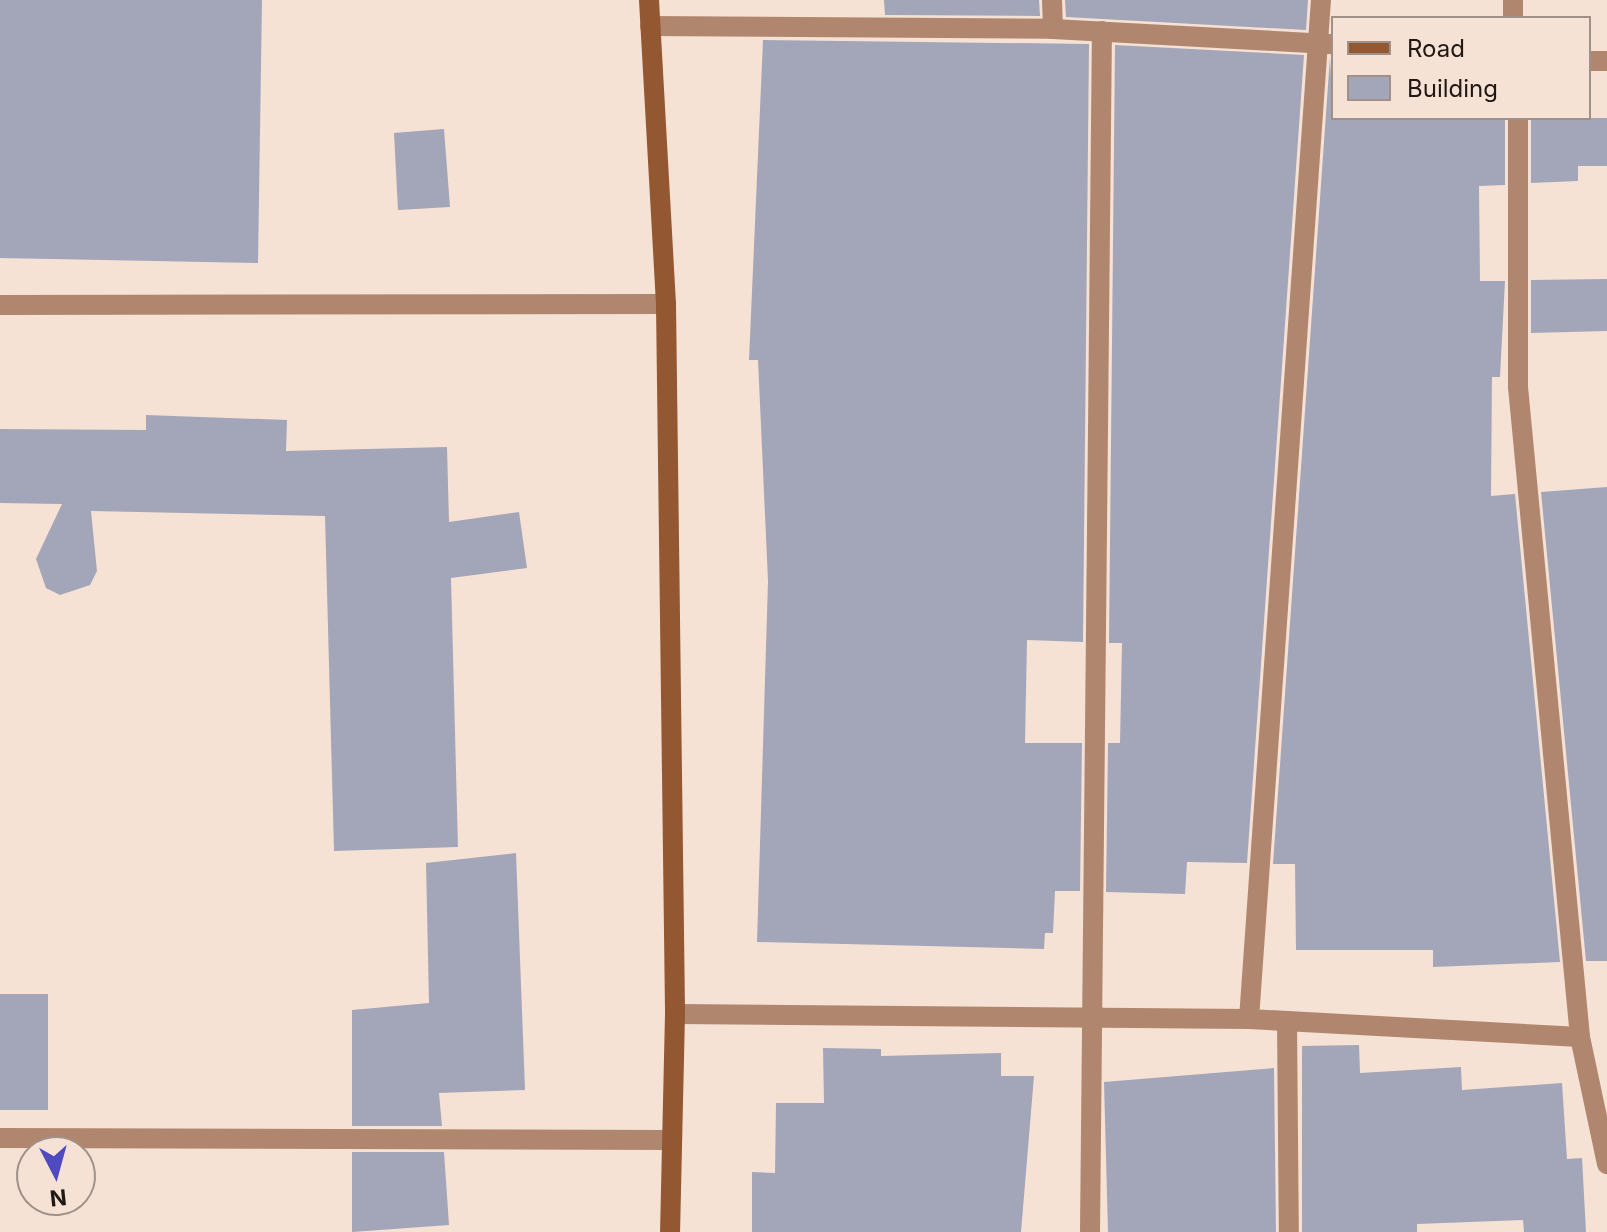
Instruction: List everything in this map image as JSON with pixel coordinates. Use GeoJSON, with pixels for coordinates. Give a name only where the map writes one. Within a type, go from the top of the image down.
{"type":"FeatureCollection","features":[{"type":"Feature","properties":{"kind":"street"},"geometry":{"type":"LineString","coordinates":[[649,0],[666,304],[675,1014],[670,1232]]}},
{"type":"Feature","properties":{"kind":"street"},"geometry":{"type":"LineString","coordinates":[[1052,0],[1053,29]]}},
{"type":"Feature","properties":{"kind":"street"},"geometry":{"type":"LineString","coordinates":[[1249,1019],[1326,44],[1321,0]]}},
{"type":"Feature","properties":{"kind":"street"},"geometry":{"type":"LineString","coordinates":[[650,26],[1053,29],[1326,44]]}},
{"type":"Feature","properties":{"kind":"street"},"geometry":{"type":"LineString","coordinates":[[1090,1232],[1102,31]]}},
{"type":"Feature","properties":{"kind":"street"},"geometry":{"type":"LineString","coordinates":[[1518,120],[1518,387],[1580,1037],[1607,1164]]}},
{"type":"Feature","properties":{"kind":"street"},"geometry":{"type":"LineString","coordinates":[[0,305],[666,304]]}},
{"type":"Feature","properties":{"kind":"street"},"geometry":{"type":"LineString","coordinates":[[675,1014],[1249,1019],[1580,1037]]}},
{"type":"Feature","properties":{"kind":"street"},"geometry":{"type":"LineString","coordinates":[[1287,1022],[1289,1232]]}},
{"type":"Feature","properties":{"kind":"street"},"geometry":{"type":"LineString","coordinates":[[0,1138],[672,1140]]}},
{"type":"Feature","properties":{"kind":"building"},"geometry":{"type":"Polygon","coordinates":[[[0,0],[262,0],[258,263],[0,258],[0,0]]]}},
{"type":"Feature","properties":{"kind":"building"},"geometry":{"type":"Polygon","coordinates":[[[884,0],[1039,0],[1040,16],[885,15],[884,0]]]}},
{"type":"Feature","properties":{"kind":"building"},"geometry":{"type":"Polygon","coordinates":[[[1065,0],[1308,0],[1306,30],[1066,17],[1065,0]]]}},
{"type":"Feature","properties":{"kind":"building"},"geometry":{"type":"Polygon","coordinates":[[[763,40],[1089,44],[1083,642],[1027,640],[1025,743],[1082,743],[1080,891],[1055,891],[1053,933],[1045,933],[1044,949],[757,942],[768,581],[758,360],[749,360],[763,40]]]}},
{"type":"Feature","properties":{"kind":"building"},"geometry":{"type":"Polygon","coordinates":[[[1115,45],[1304,55],[1247,863],[1187,862],[1185,894],[1106,892],[1108,743],[1120,743],[1122,643],[1109,643],[1115,45]]]}},
{"type":"Feature","properties":{"kind":"building"},"geometry":{"type":"Polygon","coordinates":[[[1330,57],[1331,120],[1505,120],[1505,185],[1479,186],[1480,281],[1505,281],[1500,377],[1492,377],[1491,496],[1515,494],[1560,962],[1433,967],[1433,950],[1296,950],[1295,864],[1273,864],[1330,57]]]}},
{"type":"Feature","properties":{"kind":"building"},"geometry":{"type":"Polygon","coordinates":[[[1607,118],[1607,166],[1578,166],[1578,181],[1531,183],[1531,120],[1607,118]]]}},
{"type":"Feature","properties":{"kind":"building"},"geometry":{"type":"Polygon","coordinates":[[[444,129],[450,207],[398,210],[394,133],[444,129]]]}},
{"type":"Feature","properties":{"kind":"building"},"geometry":{"type":"Polygon","coordinates":[[[1607,279],[1607,331],[1531,333],[1531,280],[1607,279]]]}},
{"type":"Feature","properties":{"kind":"building"},"geometry":{"type":"Polygon","coordinates":[[[146,415],[287,420],[286,451],[447,447],[449,522],[519,512],[527,568],[451,578],[458,847],[334,851],[325,516],[91,511],[97,571],[90,585],[60,595],[46,588],[36,559],[62,504],[0,503],[0,429],[146,430],[146,415]]]}},
{"type":"Feature","properties":{"kind":"building"},"geometry":{"type":"Polygon","coordinates":[[[1607,487],[1607,961],[1586,961],[1541,492],[1607,487]]]}},
{"type":"Feature","properties":{"kind":"building"},"geometry":{"type":"Polygon","coordinates":[[[516,853],[525,1090],[439,1093],[442,1126],[352,1126],[352,1010],[429,1003],[426,863],[516,853]]]}},
{"type":"Feature","properties":{"kind":"building"},"geometry":{"type":"Polygon","coordinates":[[[0,994],[48,994],[48,1110],[0,1110],[0,994]]]}},
{"type":"Feature","properties":{"kind":"building"},"geometry":{"type":"Polygon","coordinates":[[[1359,1045],[1360,1073],[1461,1067],[1462,1090],[1562,1083],[1567,1159],[1582,1158],[1586,1232],[1524,1232],[1523,1220],[1417,1224],[1417,1232],[1302,1232],[1302,1046],[1359,1045]]]}},
{"type":"Feature","properties":{"kind":"building"},"geometry":{"type":"Polygon","coordinates":[[[823,1048],[881,1049],[881,1056],[1001,1053],[1001,1076],[1034,1076],[1021,1232],[752,1232],[752,1172],[775,1173],[776,1103],[824,1103],[823,1048]]]}},
{"type":"Feature","properties":{"kind":"building"},"geometry":{"type":"Polygon","coordinates":[[[1274,1068],[1276,1232],[1108,1232],[1104,1082],[1274,1068]]]}},
{"type":"Feature","properties":{"kind":"building"},"geometry":{"type":"Polygon","coordinates":[[[352,1152],[444,1152],[449,1225],[352,1232],[352,1152]]]}}]}
